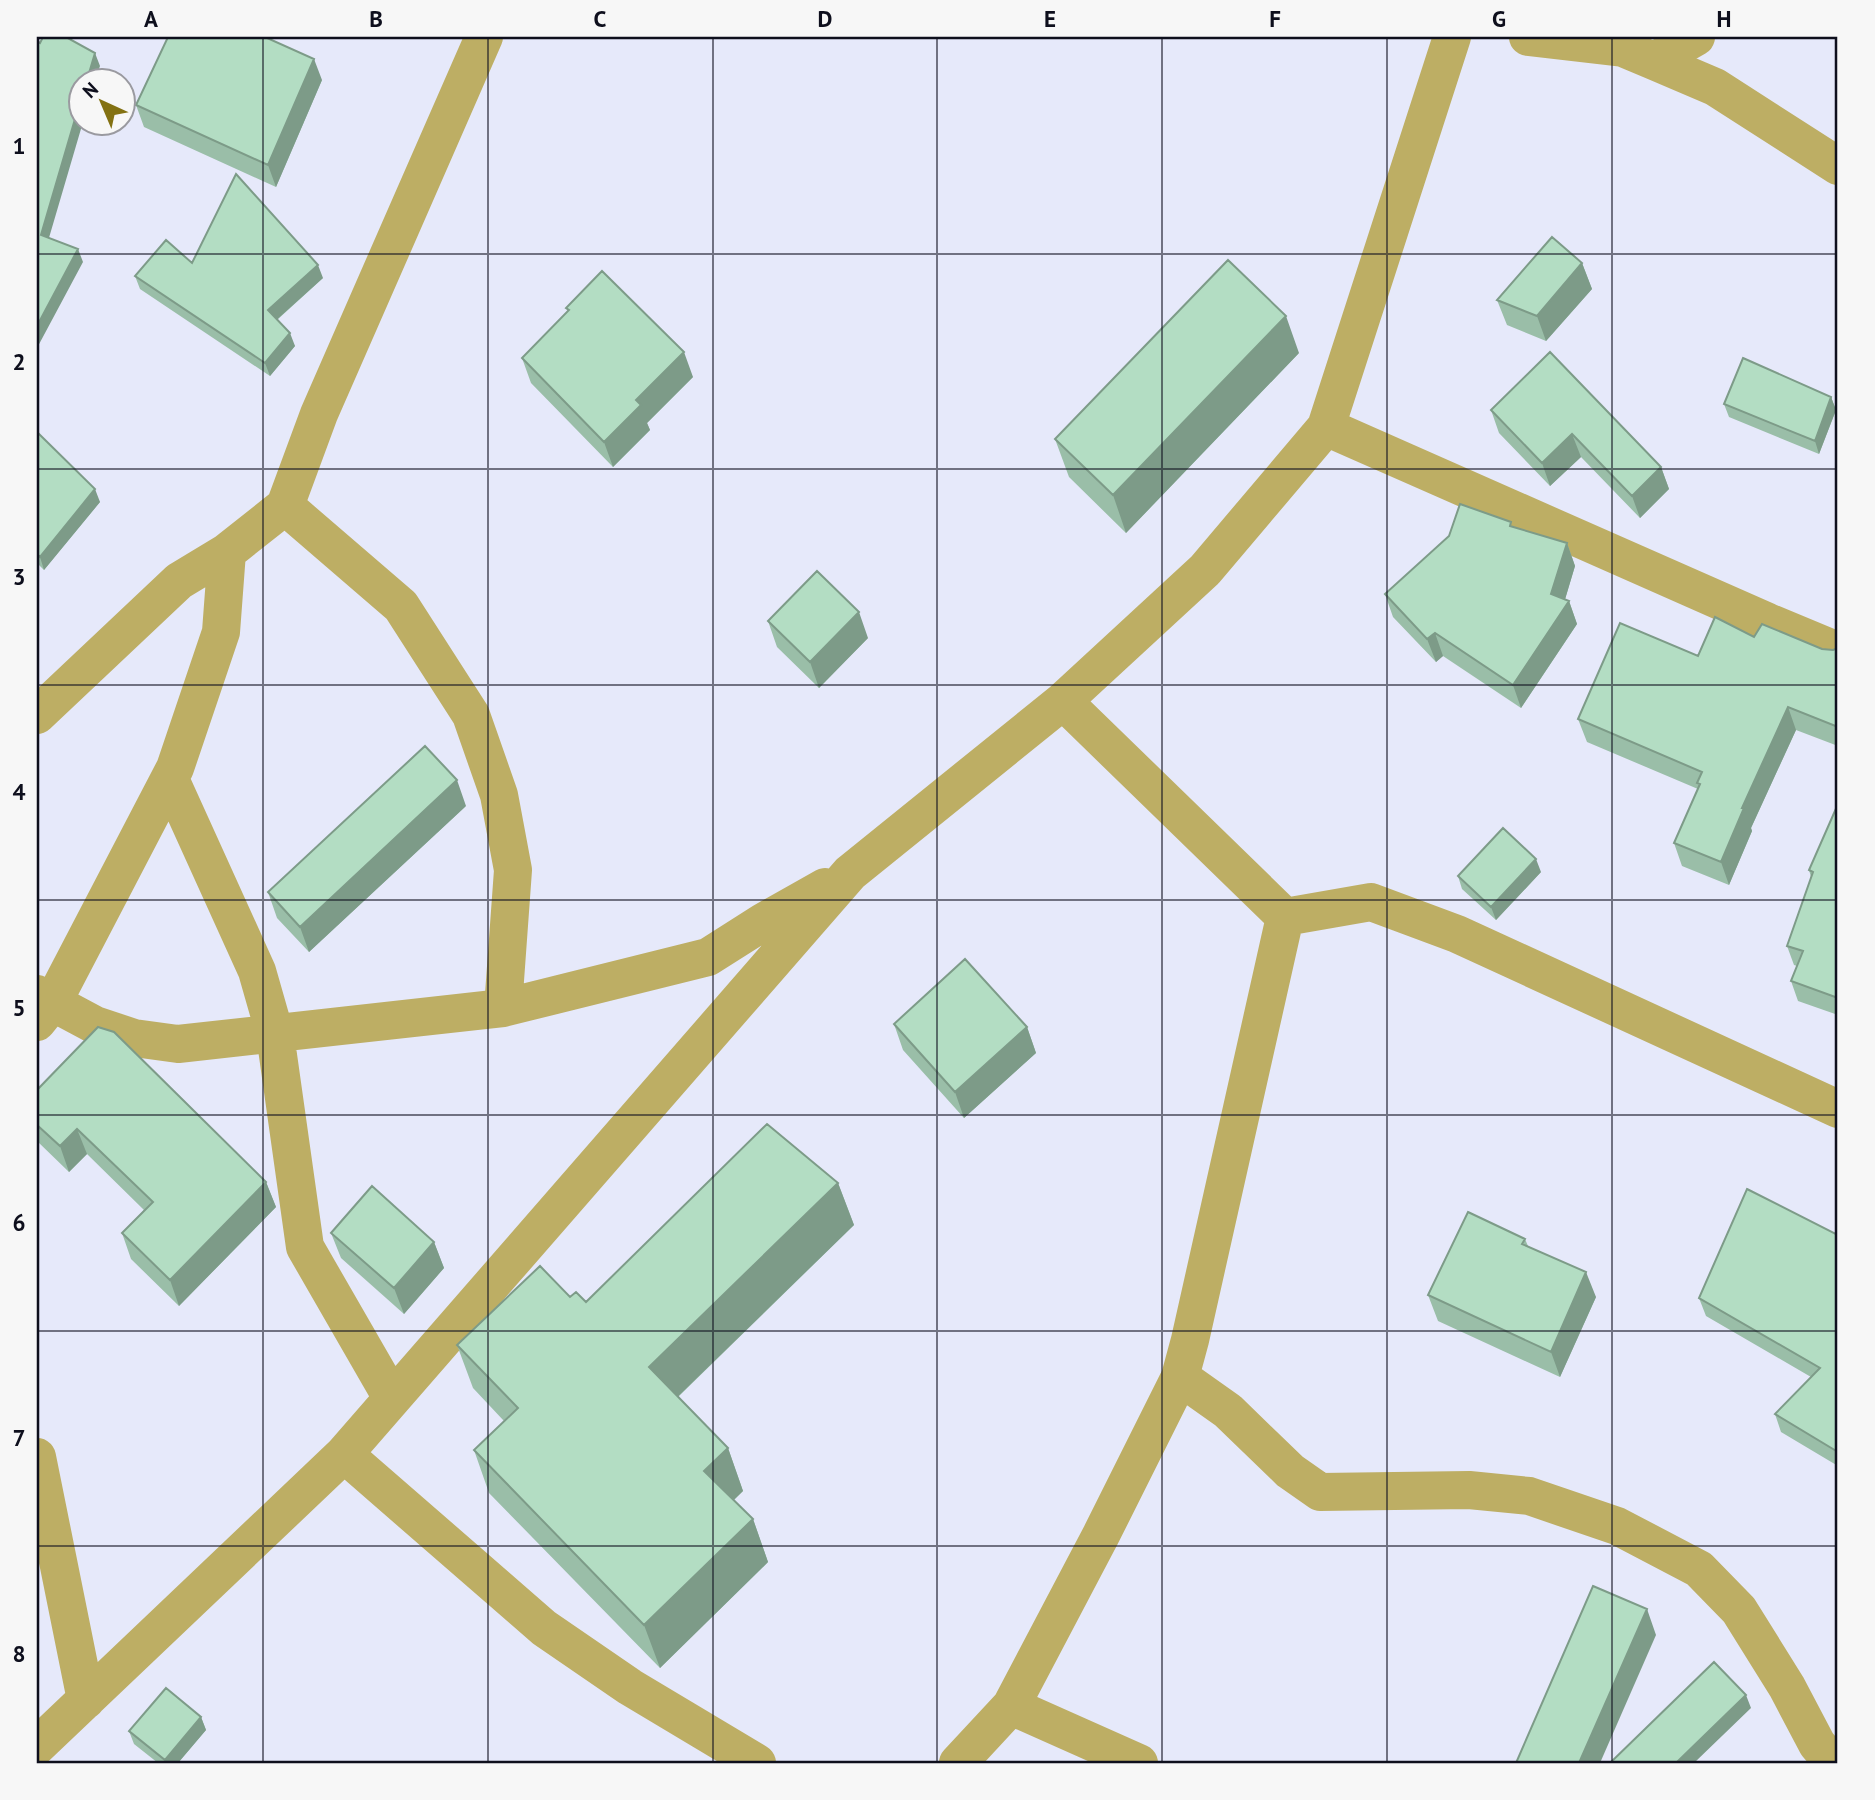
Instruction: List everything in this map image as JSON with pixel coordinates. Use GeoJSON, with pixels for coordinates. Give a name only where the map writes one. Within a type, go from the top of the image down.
{"type":"FeatureCollection","features":[{"type":"Feature","properties":{"kind":"street"},"geometry":{"type":"LineString","coordinates":[[37,715],[179,581],[227,552],[285,506],[319,414],[484,37]]}},
{"type":"Feature","properties":{"kind":"street"},"geometry":{"type":"LineString","coordinates":[[227,552],[221,632],[170,779],[42,1006],[134,1038],[178,1044],[503,1008],[708,957],[763,922],[850,873],[1063,701],[1205,570],[1326,426],[1451,37]]}},
{"type":"Feature","properties":{"kind":"street"},"geometry":{"type":"LineString","coordinates":[[1528,37],[1623,48],[1715,87],[1838,166]]}},
{"type":"Feature","properties":{"kind":"street"},"geometry":{"type":"LineString","coordinates":[[1654,61],[1696,37]]}},
{"type":"Feature","properties":{"kind":"street"},"geometry":{"type":"LineString","coordinates":[[1326,426],[1838,651]]}},
{"type":"Feature","properties":{"kind":"street"},"geometry":{"type":"LineString","coordinates":[[285,506],[401,606],[471,715],[499,795],[513,870],[503,1008]]}},
{"type":"Feature","properties":{"kind":"street"},"geometry":{"type":"LineString","coordinates":[[1063,701],[1284,917]]}},
{"type":"Feature","properties":{"kind":"street"},"geometry":{"type":"LineString","coordinates":[[170,779],[257,971],[275,1034],[305,1247],[393,1398]]}},
{"type":"Feature","properties":{"kind":"street"},"geometry":{"type":"LineString","coordinates":[[37,1746],[344,1454],[850,873]]}},
{"type":"Feature","properties":{"kind":"street"},"geometry":{"type":"LineString","coordinates":[[1284,917],[1371,902],[1457,934],[1838,1110]]}},
{"type":"Feature","properties":{"kind":"street"},"geometry":{"type":"LineString","coordinates":[[958,1763],[1011,1706],[1180,1377],[1194,1326],[1284,917]]}},
{"type":"Feature","properties":{"kind":"street"},"geometry":{"type":"LineString","coordinates":[[1180,1377],[1228,1411],[1290,1471],[1320,1492],[1469,1490],[1529,1496],[1617,1526],[1699,1569],[1739,1610],[1787,1687],[1817,1744],[1833,1763]]}},
{"type":"Feature","properties":{"kind":"street"},"geometry":{"type":"LineString","coordinates":[[344,1454],[544,1628],[630,1687],[757,1763]]}},
{"type":"Feature","properties":{"kind":"street"},"geometry":{"type":"LineString","coordinates":[[37,1457],[86,1700]]}},
{"type":"Feature","properties":{"kind":"street"},"geometry":{"type":"LineString","coordinates":[[1011,1706],[1139,1763]]}},
{"type":"Feature","properties":{"kind":"building"},"geometry":{"type":"Polygon","coordinates":[[[43,37],[66,37],[95,53],[91,66],[66,66],[66,136],[70,136],[41,235],[78,249],[37,326],[37,41],[40,43],[43,37]]]}},
{"type":"Feature","properties":{"kind":"building"},"geometry":{"type":"Polygon","coordinates":[[[168,37],[265,37],[314,59],[268,165],[136,105],[168,37]]]}},
{"type":"Feature","properties":{"kind":"building"},"geometry":{"type":"Polygon","coordinates":[[[236,174],[318,265],[268,310],[290,333],[265,363],[135,276],[166,240],[192,263],[236,174]]]}},
{"type":"Feature","properties":{"kind":"building"},"geometry":{"type":"Polygon","coordinates":[[[1552,237],[1582,263],[1537,316],[1497,300],[1552,237]]]}},
{"type":"Feature","properties":{"kind":"building"},"geometry":{"type":"Polygon","coordinates":[[[1228,260],[1286,316],[1113,495],[1055,439],[1228,260]]]}},
{"type":"Feature","properties":{"kind":"building"},"geometry":{"type":"Polygon","coordinates":[[[602,271],[684,352],[636,400],[641,405],[604,442],[522,358],[569,310],[566,308],[602,271]]]}},
{"type":"Feature","properties":{"kind":"building"},"geometry":{"type":"Polygon","coordinates":[[[1550,352],[1661,467],[1632,496],[1572,434],[1542,463],[1491,410],[1550,352]]]}},
{"type":"Feature","properties":{"kind":"building"},"geometry":{"type":"Polygon","coordinates":[[[1743,358],[1831,397],[1815,441],[1724,404],[1743,358]]]}},
{"type":"Feature","properties":{"kind":"building"},"geometry":{"type":"Polygon","coordinates":[[[37,432],[95,489],[40,557],[37,554],[37,432]]]}},
{"type":"Feature","properties":{"kind":"building"},"geometry":{"type":"Polygon","coordinates":[[[1460,504],[1511,522],[1510,526],[1567,543],[1551,594],[1569,601],[1513,685],[1435,633],[1427,639],[1385,594],[1449,536],[1460,504]]]}},
{"type":"Feature","properties":{"kind":"building"},"geometry":{"type":"Polygon","coordinates":[[[817,571],[859,612],[810,662],[768,621],[817,571]]]}},
{"type":"Feature","properties":{"kind":"building"},"geometry":{"type":"Polygon","coordinates":[[[1715,617],[1754,637],[1762,624],[1822,649],[1838,648],[1838,727],[1788,707],[1742,808],[1721,862],[1674,843],[1700,784],[1697,783],[1702,772],[1578,719],[1620,623],[1698,656],[1715,617]]]}},
{"type":"Feature","properties":{"kind":"building"},"geometry":{"type":"Polygon","coordinates":[[[425,746],[457,780],[300,927],[268,892],[425,746]]]}},
{"type":"Feature","properties":{"kind":"building"},"geometry":{"type":"Polygon","coordinates":[[[1838,804],[1838,998],[1791,981],[1803,951],[1787,946],[1813,872],[1809,870],[1838,804]]]}},
{"type":"Feature","properties":{"kind":"building"},"geometry":{"type":"Polygon","coordinates":[[[1503,828],[1536,859],[1491,907],[1458,876],[1503,828]]]}},
{"type":"Feature","properties":{"kind":"building"},"geometry":{"type":"Polygon","coordinates":[[[965,959],[1027,1027],[955,1092],[894,1024],[965,959]]]}},
{"type":"Feature","properties":{"kind":"building"},"geometry":{"type":"Polygon","coordinates":[[[98,1027],[114,1032],[266,1182],[170,1280],[122,1233],[153,1202],[77,1129],[60,1146],[37,1125],[37,1090],[98,1027]]]}},
{"type":"Feature","properties":{"kind":"building"},"geometry":{"type":"Polygon","coordinates":[[[767,1124],[838,1183],[649,1367],[728,1448],[704,1471],[753,1519],[644,1625],[474,1450],[518,1408],[457,1345],[540,1266],[570,1297],[576,1292],[586,1302],[767,1124]]]}},
{"type":"Feature","properties":{"kind":"building"},"geometry":{"type":"Polygon","coordinates":[[[372,1186],[434,1242],[394,1288],[331,1233],[372,1186]]]}},
{"type":"Feature","properties":{"kind":"building"},"geometry":{"type":"Polygon","coordinates":[[[1747,1189],[1838,1235],[1838,1452],[1775,1414],[1820,1368],[1699,1298],[1747,1189]]]}},
{"type":"Feature","properties":{"kind":"building"},"geometry":{"type":"Polygon","coordinates":[[[1468,1212],[1525,1239],[1522,1244],[1586,1272],[1551,1352],[1428,1295],[1468,1212]]]}},
{"type":"Feature","properties":{"kind":"building"},"geometry":{"type":"Polygon","coordinates":[[[1593,1586],[1647,1609],[1579,1763],[1516,1763],[1593,1586]]]}},
{"type":"Feature","properties":{"kind":"building"},"geometry":{"type":"Polygon","coordinates":[[[1714,1662],[1746,1695],[1676,1763],[1610,1763],[1714,1662]]]}},
{"type":"Feature","properties":{"kind":"building"},"geometry":{"type":"Polygon","coordinates":[[[166,1688],[201,1717],[165,1760],[129,1731],[166,1688]]]}}]}
